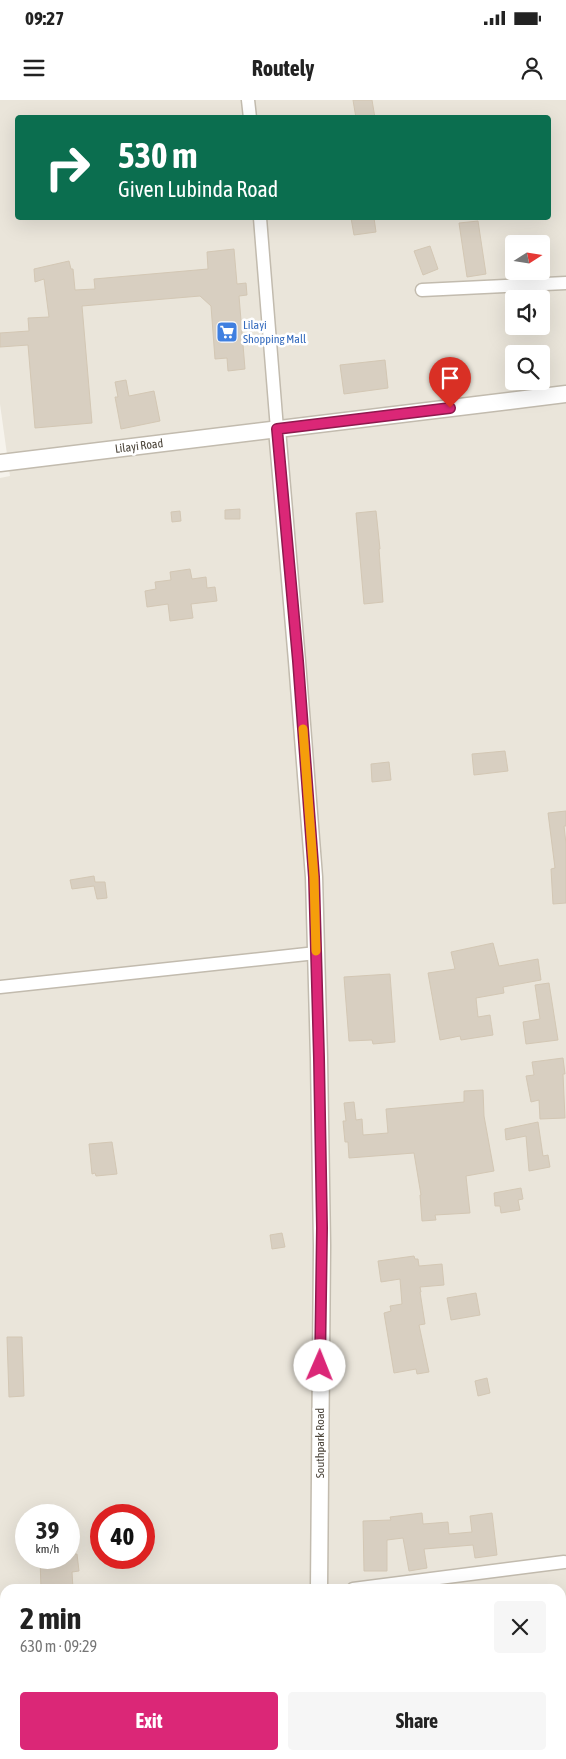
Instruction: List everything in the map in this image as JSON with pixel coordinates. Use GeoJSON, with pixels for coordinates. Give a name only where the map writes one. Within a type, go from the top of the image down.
{"type":"FeatureCollection","features":[{"type":"Feature","properties":{"kind":"street"},"geometry":{"type":"LineString","coordinates":[[248,100],[250,115]]}},
{"type":"Feature","properties":{"kind":"street"},"geometry":{"type":"LineString","coordinates":[[260,220],[277,429]]}},
{"type":"Feature","properties":{"kind":"street"},"geometry":{"type":"LineString","coordinates":[[422,290],[566,283]]}},
{"type":"Feature","properties":{"kind":"street","name":"Lilayi Road"},"geometry":{"type":"LineString","coordinates":[[0,464],[566,394]]}},
{"type":"Feature","properties":{"kind":"street","name":"Southpark Road"},"geometry":{"type":"LineString","coordinates":[[277,429],[298,661],[314,877],[322,1246],[320,1584]]}},
{"type":"Feature","properties":{"kind":"street"},"geometry":{"type":"LineString","coordinates":[[0,987],[316,953]]}},
{"type":"Feature","properties":{"kind":"street"},"geometry":{"type":"LineString","coordinates":[[392,1584],[564,1562]]}},
{"type":"Feature","properties":{"kind":"shaded area"},"geometry":{"type":"Polygon","coordinates":[[[0,100],[566,100],[566,1584],[0,1584],[0,478],[10,476],[0,404],[0,100]]]}},
{"type":"Feature","properties":{"kind":"building"},"geometry":{"type":"Polygon","coordinates":[[[353,100],[372,100],[374,115],[356,115],[353,100]]]}},
{"type":"Feature","properties":{"kind":"building"},"geometry":{"type":"Polygon","coordinates":[[[351,220],[374,220],[376,232],[354,235],[351,220]]]}},
{"type":"Feature","properties":{"kind":"building"},"geometry":{"type":"Polygon","coordinates":[[[478,221],[486,274],[467,277],[459,223],[478,221]]]}},
{"type":"Feature","properties":{"kind":"building"},"geometry":{"type":"Polygon","coordinates":[[[430,246],[438,269],[423,275],[414,251],[430,246]]]}},
{"type":"Feature","properties":{"kind":"building"},"geometry":{"type":"Polygon","coordinates":[[[234,249],[237,284],[246,283],[247,295],[239,296],[245,369],[228,371],[227,358],[215,359],[211,306],[200,296],[82,306],[92,423],[35,428],[28,345],[0,347],[0,333],[29,331],[28,318],[49,317],[44,279],[35,282],[34,269],[69,261],[71,269],[73,269],[75,290],[95,289],[94,279],[208,269],[207,252],[234,249]]]}},
{"type":"Feature","properties":{"kind":"building"},"geometry":{"type":"Polygon","coordinates":[[[385,360],[388,388],[344,394],[340,365],[385,360]]]}},
{"type":"Feature","properties":{"kind":"building"},"geometry":{"type":"Polygon","coordinates":[[[126,380],[129,396],[154,391],[160,421],[121,429],[115,397],[118,397],[115,382],[126,380]]]}},
{"type":"Feature","properties":{"kind":"building"},"geometry":{"type":"Polygon","coordinates":[[[240,509],[240,519],[225,519],[225,510],[240,509]]]}},
{"type":"Feature","properties":{"kind":"building"},"geometry":{"type":"Polygon","coordinates":[[[180,511],[181,521],[172,522],[171,512],[180,511]]]}},
{"type":"Feature","properties":{"kind":"building"},"geometry":{"type":"Polygon","coordinates":[[[376,511],[383,602],[364,604],[356,513],[376,511]]]}},
{"type":"Feature","properties":{"kind":"building"},"geometry":{"type":"Polygon","coordinates":[[[190,569],[192,579],[206,577],[207,588],[215,587],[217,601],[191,604],[193,618],[170,621],[168,604],[147,607],[145,591],[156,589],[155,582],[171,580],[170,572],[190,569]]]}},
{"type":"Feature","properties":{"kind":"building"},"geometry":{"type":"Polygon","coordinates":[[[505,751],[508,771],[474,775],[472,754],[505,751]]]}},
{"type":"Feature","properties":{"kind":"building"},"geometry":{"type":"Polygon","coordinates":[[[389,762],[391,780],[372,782],[371,764],[389,762]]]}},
{"type":"Feature","properties":{"kind":"building"},"geometry":{"type":"Polygon","coordinates":[[[566,811],[566,826],[564,826],[566,844],[566,903],[553,904],[551,869],[555,868],[548,813],[566,811]]]}},
{"type":"Feature","properties":{"kind":"building"},"geometry":{"type":"Polygon","coordinates":[[[94,876],[95,882],[105,882],[107,898],[97,899],[94,886],[72,889],[70,880],[94,876]]]}},
{"type":"Feature","properties":{"kind":"building"},"geometry":{"type":"Polygon","coordinates":[[[493,943],[499,966],[538,959],[541,980],[503,987],[504,993],[476,998],[478,1017],[490,1015],[493,1035],[461,1040],[460,1036],[440,1040],[428,973],[455,969],[451,952],[493,943]]]}},
{"type":"Feature","properties":{"kind":"building"},"geometry":{"type":"Polygon","coordinates":[[[390,974],[395,1042],[373,1044],[372,1040],[349,1041],[344,977],[390,974]]]}},
{"type":"Feature","properties":{"kind":"building"},"geometry":{"type":"Polygon","coordinates":[[[549,983],[558,1040],[526,1044],[523,1022],[540,1019],[535,985],[549,983]]]}},
{"type":"Feature","properties":{"kind":"building"},"geometry":{"type":"Polygon","coordinates":[[[563,1058],[565,1118],[540,1119],[539,1100],[531,1102],[526,1076],[534,1075],[532,1062],[563,1058]]]}},
{"type":"Feature","properties":{"kind":"building"},"geometry":{"type":"Polygon","coordinates":[[[483,1090],[484,1116],[494,1171],[466,1176],[470,1213],[435,1215],[436,1220],[422,1221],[421,1195],[414,1153],[349,1158],[348,1142],[345,1142],[343,1121],[346,1121],[344,1103],[354,1102],[356,1120],[362,1119],[363,1135],[388,1133],[386,1109],[464,1102],[464,1091],[483,1090]]]}},
{"type":"Feature","properties":{"kind":"building"},"geometry":{"type":"Polygon","coordinates":[[[538,1122],[543,1156],[548,1155],[550,1167],[529,1171],[526,1136],[506,1140],[505,1129],[538,1122]]]}},
{"type":"Feature","properties":{"kind":"building"},"geometry":{"type":"Polygon","coordinates":[[[112,1142],[117,1174],[96,1176],[95,1173],[92,1174],[89,1144],[112,1142]]]}},
{"type":"Feature","properties":{"kind":"building"},"geometry":{"type":"Polygon","coordinates":[[[521,1188],[523,1199],[518,1200],[520,1210],[501,1213],[500,1206],[495,1206],[494,1193],[521,1188]]]}},
{"type":"Feature","properties":{"kind":"building"},"geometry":{"type":"Polygon","coordinates":[[[282,1233],[285,1247],[272,1249],[270,1235],[282,1233]]]}},
{"type":"Feature","properties":{"kind":"building"},"geometry":{"type":"Polygon","coordinates":[[[414,1256],[415,1259],[418,1259],[419,1266],[442,1264],[444,1285],[420,1287],[425,1324],[419,1325],[429,1372],[417,1374],[416,1369],[394,1373],[384,1313],[391,1311],[390,1306],[402,1304],[400,1279],[381,1282],[378,1261],[414,1256]]]}},
{"type":"Feature","properties":{"kind":"building"},"geometry":{"type":"Polygon","coordinates":[[[476,1293],[480,1315],[451,1320],[447,1298],[476,1293]]]}},
{"type":"Feature","properties":{"kind":"building"},"geometry":{"type":"Polygon","coordinates":[[[7,1337],[22,1337],[24,1396],[9,1397],[7,1337]]]}},
{"type":"Feature","properties":{"kind":"building"},"geometry":{"type":"Polygon","coordinates":[[[487,1378],[490,1393],[478,1396],[475,1381],[487,1378]]]}},
{"type":"Feature","properties":{"kind":"building"},"geometry":{"type":"Polygon","coordinates":[[[422,1513],[423,1524],[448,1522],[449,1534],[472,1532],[470,1516],[492,1513],[497,1555],[475,1558],[473,1545],[424,1549],[427,1568],[409,1571],[403,1538],[387,1540],[387,1571],[364,1571],[363,1521],[391,1520],[390,1517],[422,1513]]]}},
{"type":"Feature","properties":{"kind":"building"},"geometry":{"type":"Polygon","coordinates":[[[40,1569],[79,1569],[79,1571],[72,1572],[73,1584],[41,1584],[40,1569]]]}},
{"type":"Feature","properties":{"kind":"slow traffic"},"geometry":{"type":"LineString","coordinates":[[303,729],[314,877],[316,951]]}},
{"type":"Feature","properties":{"kind":"place","name":"Lilayi Shopping Mall"},"geometry":{"type":"Point","coordinates":[227,332]}},
{"type":"Feature","properties":{"kind":"route"},"geometry":{"type":"LineString","coordinates":[[320,1366],[322,1228],[314,877],[298,661],[277,429],[450,408]]}}]}
